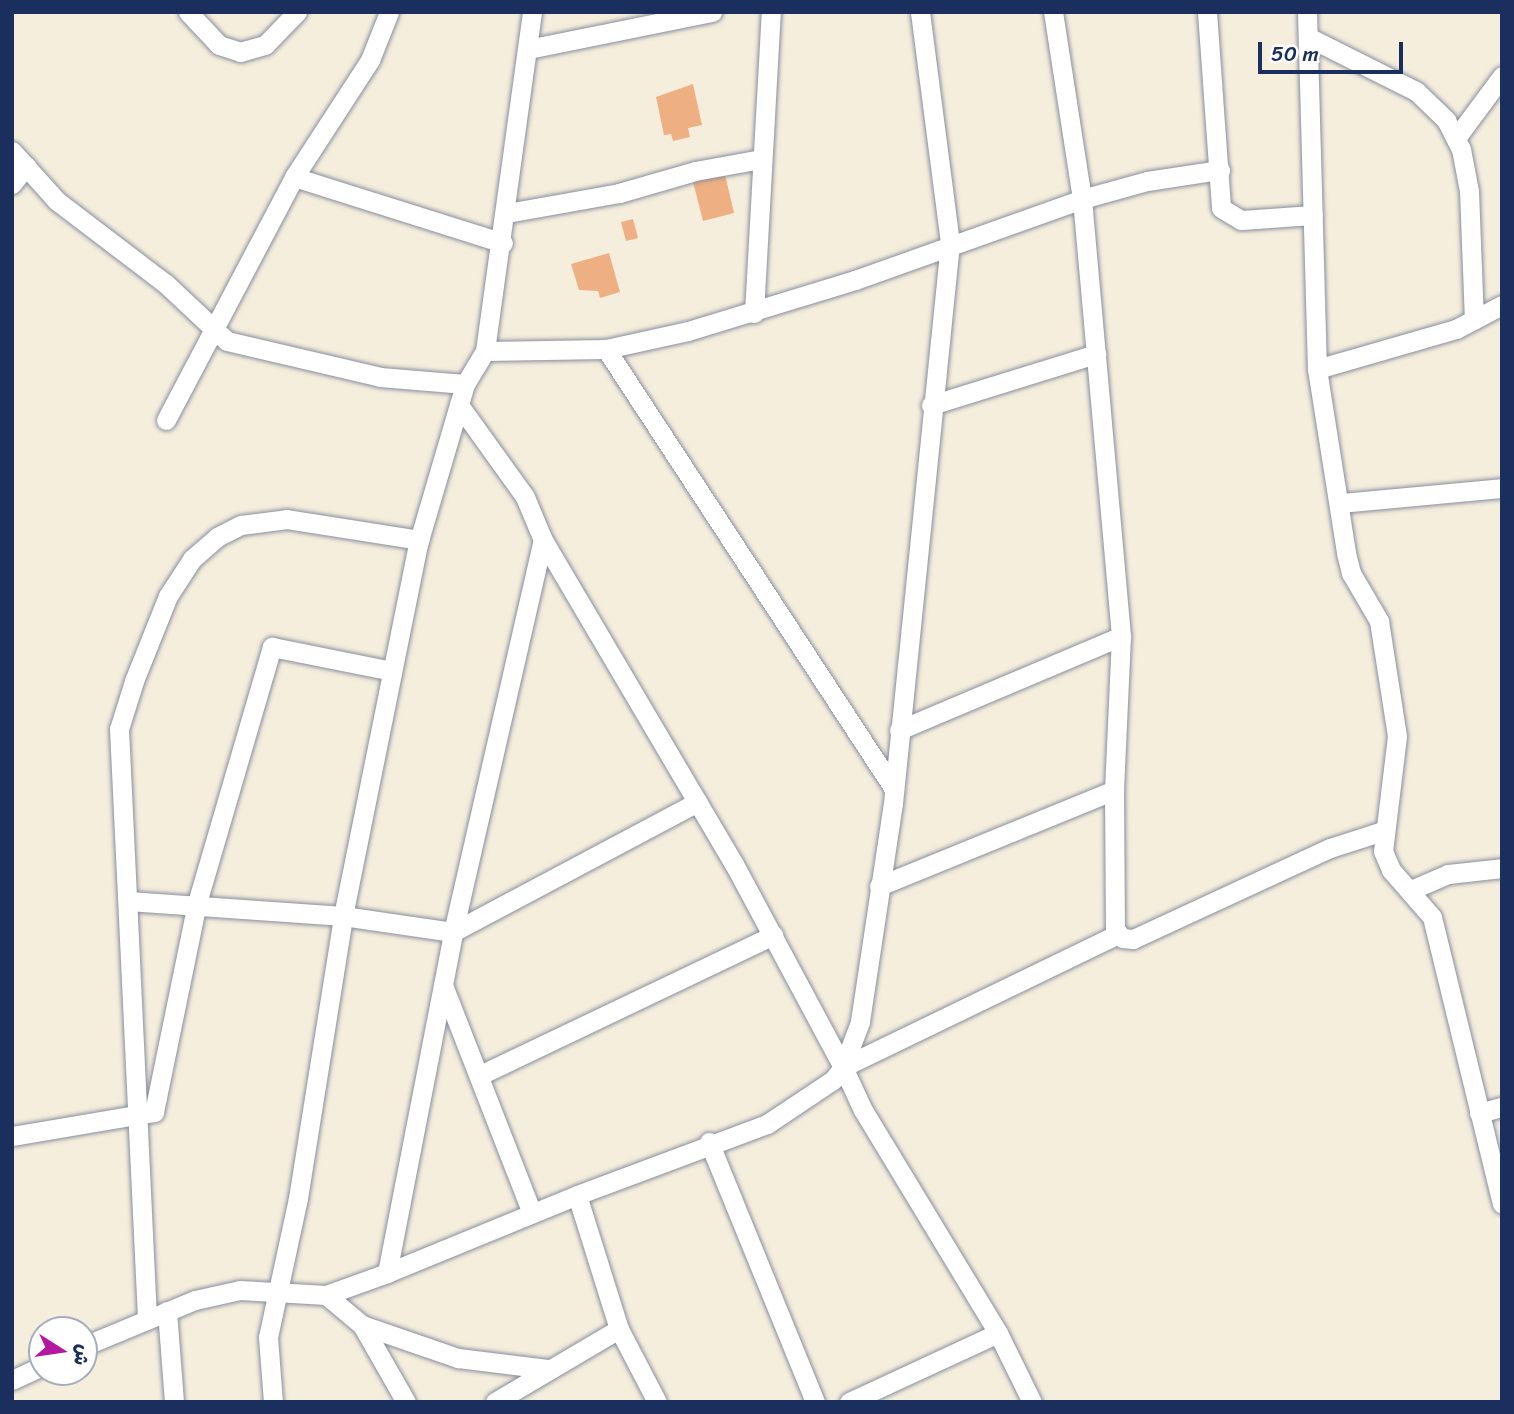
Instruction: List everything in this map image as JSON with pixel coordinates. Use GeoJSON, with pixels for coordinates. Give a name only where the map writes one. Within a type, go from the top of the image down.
{"type":"FeatureCollection","features":[{"type":"Feature","properties":{"kind":"street"},"geometry":{"type":"LineString","coordinates":[[188,12],[219,45],[240,52],[265,45],[297,12]]}},
{"type":"Feature","properties":{"kind":"street"},"geometry":{"type":"LineString","coordinates":[[166,420],[215,332],[294,177],[370,60],[389,12]]}},
{"type":"Feature","properties":{"kind":"street"},"geometry":{"type":"LineString","coordinates":[[273,1402],[268,1337],[300,1185],[343,916],[419,540],[464,384],[485,351],[503,243],[533,12]]}},
{"type":"Feature","properties":{"kind":"street"},"geometry":{"type":"LineString","coordinates":[[528,49],[712,12]]}},
{"type":"Feature","properties":{"kind":"street"},"geometry":{"type":"LineString","coordinates":[[754,313],[771,12]]}},
{"type":"Feature","properties":{"kind":"street"},"geometry":{"type":"LineString","coordinates":[[98,1340],[147,1318],[240,1290],[276,1295],[326,1295],[387,1273],[531,1211],[709,1142],[767,1124],[833,1080],[843,1068],[860,1022],[894,789],[931,405],[950,243],[920,12]]}},
{"type":"Feature","properties":{"kind":"street"},"geometry":{"type":"LineString","coordinates":[[1053,12],[1082,200],[1121,636],[1114,790],[1118,934]]}},
{"type":"Feature","properties":{"kind":"street"},"geometry":{"type":"LineString","coordinates":[[1208,12],[1221,208],[1233,219],[1312,215]]}},
{"type":"Feature","properties":{"kind":"street"},"geometry":{"type":"LineString","coordinates":[[1307,12],[1317,369],[1351,573],[1379,621],[1397,736],[1396,770],[1383,831],[1383,851],[1391,870],[1432,917],[1502,1204]]}},
{"type":"Feature","properties":{"kind":"street"},"geometry":{"type":"LineString","coordinates":[[1308,37],[1416,91],[1446,120],[1456,138],[1469,191],[1474,320]]}},
{"type":"Feature","properties":{"kind":"street"},"geometry":{"type":"LineString","coordinates":[[1456,138],[1502,76]]}},
{"type":"Feature","properties":{"kind":"street"},"geometry":{"type":"LineString","coordinates":[[12,151],[57,201],[166,284],[227,341],[282,357],[380,377],[464,384]]}},
{"type":"Feature","properties":{"kind":"street"},"geometry":{"type":"LineString","coordinates":[[507,213],[619,193],[695,171],[761,159]]}},
{"type":"Feature","properties":{"kind":"street"},"geometry":{"type":"LineString","coordinates":[[12,184],[26,166]]}},
{"type":"Feature","properties":{"kind":"street"},"geometry":{"type":"LineString","coordinates":[[485,351],[606,349],[754,313],[950,243],[1082,200],[1147,181],[1220,170]]}},
{"type":"Feature","properties":{"kind":"street"},"geometry":{"type":"LineString","coordinates":[[294,177],[503,243]]}},
{"type":"Feature","properties":{"kind":"street"},"geometry":{"type":"LineString","coordinates":[[1317,369],[1402,347],[1474,320],[1502,305]]}},
{"type":"Feature","properties":{"kind":"street"},"geometry":{"type":"LineString","coordinates":[[606,349],[894,789]]}},
{"type":"Feature","properties":{"kind":"street"},"geometry":{"type":"LineString","coordinates":[[931,405],[1096,354]]}},
{"type":"Feature","properties":{"kind":"street"},"geometry":{"type":"LineString","coordinates":[[459,405],[506,464],[543,540],[698,802],[773,935],[863,1110],[998,1333],[1032,1402]]}},
{"type":"Feature","properties":{"kind":"street"},"geometry":{"type":"LineString","coordinates":[[1340,503],[1502,488]]}},
{"type":"Feature","properties":{"kind":"street"},"geometry":{"type":"LineString","coordinates":[[147,1318],[119,729],[168,596],[192,559],[217,537],[242,525],[287,519],[419,540]]}},
{"type":"Feature","properties":{"kind":"street"},"geometry":{"type":"LineString","coordinates":[[387,1273],[453,932],[543,540]]}},
{"type":"Feature","properties":{"kind":"street"},"geometry":{"type":"LineString","coordinates":[[900,730],[1121,636]]}},
{"type":"Feature","properties":{"kind":"street"},"geometry":{"type":"LineString","coordinates":[[12,1136],[154,1112],[197,903],[272,647],[392,671]]}},
{"type":"Feature","properties":{"kind":"street"},"geometry":{"type":"LineString","coordinates":[[879,886],[1114,790]]}},
{"type":"Feature","properties":{"kind":"street"},"geometry":{"type":"LineString","coordinates":[[128,901],[197,903],[343,916],[453,932],[698,802]]}},
{"type":"Feature","properties":{"kind":"street"},"geometry":{"type":"LineString","coordinates":[[843,1068],[1118,934],[1133,939],[1330,848],[1383,831]]}},
{"type":"Feature","properties":{"kind":"street"},"geometry":{"type":"LineString","coordinates":[[1411,890],[1448,874],[1502,867]]}},
{"type":"Feature","properties":{"kind":"street"},"geometry":{"type":"LineString","coordinates":[[480,1075],[773,935]]}},
{"type":"Feature","properties":{"kind":"street"},"geometry":{"type":"LineString","coordinates":[[443,985],[531,1211]]}},
{"type":"Feature","properties":{"kind":"street"},"geometry":{"type":"LineString","coordinates":[[1479,1113],[1502,1107]]}},
{"type":"Feature","properties":{"kind":"street"},"geometry":{"type":"LineString","coordinates":[[709,1142],[815,1402]]}},
{"type":"Feature","properties":{"kind":"street"},"geometry":{"type":"LineString","coordinates":[[577,1195],[619,1329],[657,1402]]}},
{"type":"Feature","properties":{"kind":"street"},"geometry":{"type":"LineString","coordinates":[[326,1295],[362,1325],[406,1402]]}},
{"type":"Feature","properties":{"kind":"street"},"geometry":{"type":"LineString","coordinates":[[167,1311],[174,1402]]}},
{"type":"Feature","properties":{"kind":"street"},"geometry":{"type":"LineString","coordinates":[[362,1325],[458,1358],[547,1370]]}},
{"type":"Feature","properties":{"kind":"street"},"geometry":{"type":"LineString","coordinates":[[495,1402],[619,1329]]}},
{"type":"Feature","properties":{"kind":"street"},"geometry":{"type":"LineString","coordinates":[[849,1402],[998,1333]]}},
{"type":"Feature","properties":{"kind":"street"},"geometry":{"type":"LineString","coordinates":[[12,1380],[28,1373]]}},
{"type":"Feature","properties":{"kind":"building"},"geometry":{"type":"Polygon","coordinates":[[[693,84],[702,125],[688,128],[690,137],[673,141],[671,134],[664,135],[656,97],[693,84]]]}},
{"type":"Feature","properties":{"kind":"building"},"geometry":{"type":"Polygon","coordinates":[[[723,166],[734,213],[703,221],[691,174],[723,166]]]}},
{"type":"Feature","properties":{"kind":"building"},"geometry":{"type":"Polygon","coordinates":[[[633,219],[638,238],[626,241],[621,222],[633,219]]]}},
{"type":"Feature","properties":{"kind":"building"},"geometry":{"type":"Polygon","coordinates":[[[609,253],[620,292],[600,298],[598,291],[579,290],[571,264],[609,253]]]}}]}
